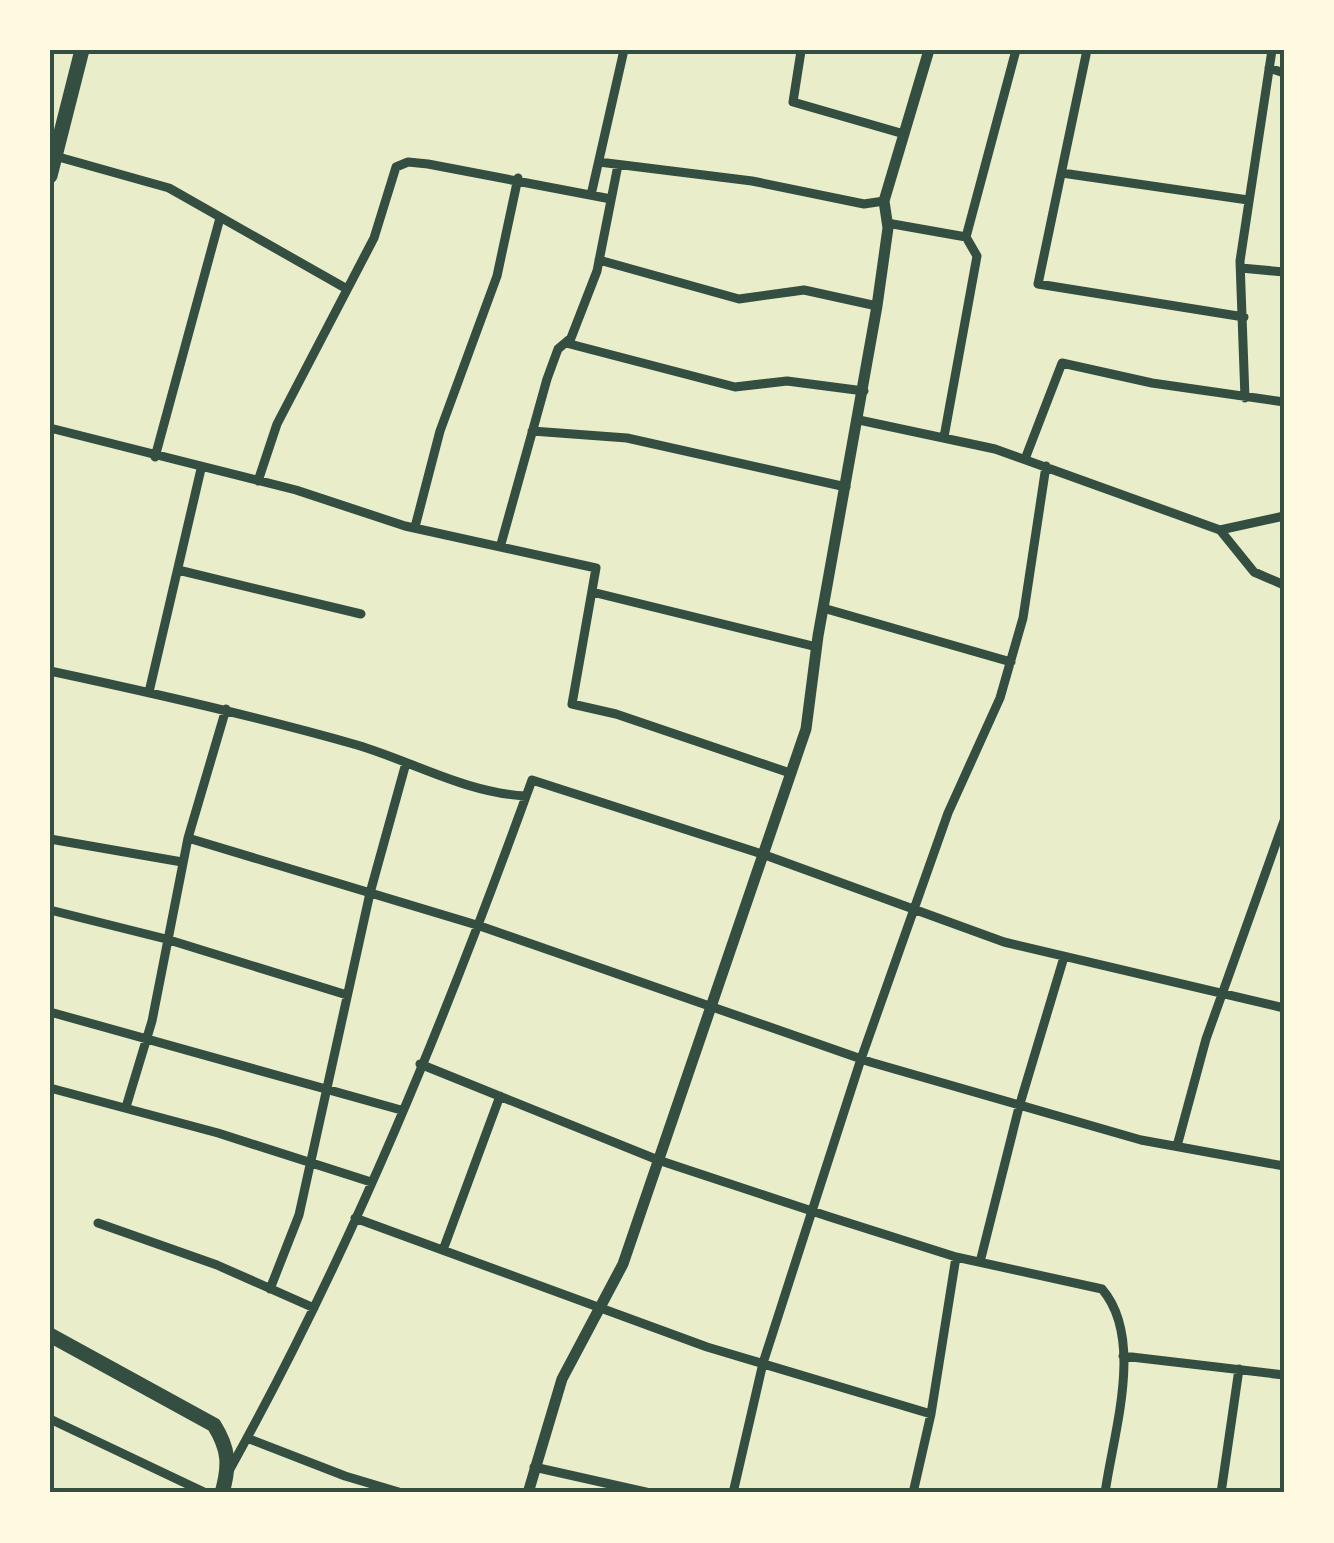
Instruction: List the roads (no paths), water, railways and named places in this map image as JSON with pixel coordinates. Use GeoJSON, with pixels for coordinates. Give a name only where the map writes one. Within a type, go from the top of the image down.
{"type":"FeatureCollection","features":[{"type":"Feature","properties":{"kind":"highway"},"geometry":{"type":"LineString","coordinates":[[50,176],[82,50]]}},
{"type":"Feature","properties":{"kind":"highway"},"geometry":{"type":"LineString","coordinates":[[50,1334],[214,1425],[227,1446],[228,1471],[222,1493]]}},
{"type":"Feature","properties":{"kind":"street"},"geometry":{"type":"LineString","coordinates":[[590,194],[624,50]]}},
{"type":"Feature","properties":{"kind":"street"},"geometry":{"type":"LineString","coordinates":[[528,1493],[562,1378],[622,1264],[806,729],[816,646],[877,306],[887,223],[884,201],[930,50]]}},
{"type":"Feature","properties":{"kind":"street"},"geometry":{"type":"LineString","coordinates":[[944,438],[977,256],[966,237],[1016,50]]}},
{"type":"Feature","properties":{"kind":"street"},"geometry":{"type":"LineString","coordinates":[[1086,50],[1038,284],[1244,317]]}},
{"type":"Feature","properties":{"kind":"street"},"geometry":{"type":"LineString","coordinates":[[1245,398],[1241,268],[1272,50]]}},
{"type":"Feature","properties":{"kind":"street"},"geometry":{"type":"LineString","coordinates":[[801,51],[793,102],[904,134]]}},
{"type":"Feature","properties":{"kind":"street"},"geometry":{"type":"LineString","coordinates":[[1269,68],[1284,73]]}},
{"type":"Feature","properties":{"kind":"street"},"geometry":{"type":"LineString","coordinates":[[55,156],[169,188],[347,289]]}},
{"type":"Feature","properties":{"kind":"street"},"geometry":{"type":"LineString","coordinates":[[258,481],[276,424],[374,238],[396,167],[408,162],[428,164],[518,178],[611,199]]}},
{"type":"Feature","properties":{"kind":"street"},"geometry":{"type":"LineString","coordinates":[[599,162],[752,181],[864,204],[884,201]]}},
{"type":"Feature","properties":{"kind":"street"},"geometry":{"type":"LineString","coordinates":[[501,544],[558,349],[566,343],[599,260],[618,165]]}},
{"type":"Feature","properties":{"kind":"street"},"geometry":{"type":"LineString","coordinates":[[1062,173],[1248,200]]}},
{"type":"Feature","properties":{"kind":"street"},"geometry":{"type":"LineString","coordinates":[[415,527],[440,431],[498,276],[518,178]]}},
{"type":"Feature","properties":{"kind":"street"},"geometry":{"type":"LineString","coordinates":[[155,457],[220,218]]}},
{"type":"Feature","properties":{"kind":"street"},"geometry":{"type":"LineString","coordinates":[[887,223],[966,237]]}},
{"type":"Feature","properties":{"kind":"street"},"geometry":{"type":"LineString","coordinates":[[599,260],[739,298],[804,290],[877,306]]}},
{"type":"Feature","properties":{"kind":"street"},"geometry":{"type":"LineString","coordinates":[[1241,268],[1284,272]]}},
{"type":"Feature","properties":{"kind":"street"},"geometry":{"type":"LineString","coordinates":[[566,343],[735,387],[787,381],[864,391]]}},
{"type":"Feature","properties":{"kind":"street"},"geometry":{"type":"LineString","coordinates":[[1025,459],[1062,363],[1284,402]]}},
{"type":"Feature","properties":{"kind":"street"},"geometry":{"type":"LineString","coordinates":[[858,420],[1025,459],[1172,516],[1220,530],[1284,516]]}},
{"type":"Feature","properties":{"kind":"street"},"geometry":{"type":"LineString","coordinates":[[50,428],[258,481],[415,527],[596,568],[572,704],[616,714],[790,773]]}},
{"type":"Feature","properties":{"kind":"street"},"geometry":{"type":"LineString","coordinates":[[532,431],[627,438],[846,487]]}},
{"type":"Feature","properties":{"kind":"street"},"geometry":{"type":"LineString","coordinates":[[732,1493],[763,1364],[861,1059],[948,813],[1000,698],[1023,618],[1046,466]]}},
{"type":"Feature","properties":{"kind":"street"},"geometry":{"type":"LineString","coordinates":[[149,692],[201,468]]}},
{"type":"Feature","properties":{"kind":"street"},"geometry":{"type":"LineString","coordinates":[[1220,530],[1254,572],[1284,585]]}},
{"type":"Feature","properties":{"kind":"street"},"geometry":{"type":"LineString","coordinates":[[178,570],[361,614]]}},
{"type":"Feature","properties":{"kind":"street"},"geometry":{"type":"LineString","coordinates":[[592,592],[816,646]]}},
{"type":"Feature","properties":{"kind":"street"},"geometry":{"type":"LineString","coordinates":[[823,608],[1011,662]]}},
{"type":"Feature","properties":{"kind":"street"},"geometry":{"type":"LineString","coordinates":[[50,671],[226,709],[503,795],[526,796]]}},
{"type":"Feature","properties":{"kind":"street"},"geometry":{"type":"LineString","coordinates":[[126,1107],[147,1036],[188,838],[226,709]]}},
{"type":"Feature","properties":{"kind":"street"},"geometry":{"type":"LineString","coordinates":[[270,1288],[299,1215],[346,995],[406,764]]}},
{"type":"Feature","properties":{"kind":"street"},"geometry":{"type":"LineString","coordinates":[[228,1471],[314,1308],[356,1218],[480,926],[532,780],[1064,958],[1284,1008]]}},
{"type":"Feature","properties":{"kind":"street"},"geometry":{"type":"LineString","coordinates":[[1177,1146],[1222,994],[1284,821]]}},
{"type":"Feature","properties":{"kind":"street"},"geometry":{"type":"LineString","coordinates":[[188,838],[480,926],[711,1003],[861,1059],[1018,1107],[1177,1146],[1284,1166]]}},
{"type":"Feature","properties":{"kind":"street"},"geometry":{"type":"LineString","coordinates":[[50,839],[182,862]]}},
{"type":"Feature","properties":{"kind":"street"},"geometry":{"type":"LineString","coordinates":[[50,910],[166,939],[346,995]]}},
{"type":"Feature","properties":{"kind":"street"},"geometry":{"type":"LineString","coordinates":[[980,1262],[1018,1107],[1064,958]]}},
{"type":"Feature","properties":{"kind":"street"},"geometry":{"type":"LineString","coordinates":[[50,1012],[401,1110]]}},
{"type":"Feature","properties":{"kind":"street"},"geometry":{"type":"LineString","coordinates":[[420,1064],[658,1160],[812,1211],[956,1257],[1102,1289],[1116,1319],[1122,1356],[1105,1493]]}},
{"type":"Feature","properties":{"kind":"street"},"geometry":{"type":"LineString","coordinates":[[50,1088],[126,1107],[370,1182]]}},
{"type":"Feature","properties":{"kind":"street"},"geometry":{"type":"LineString","coordinates":[[442,1250],[500,1096]]}},
{"type":"Feature","properties":{"kind":"street"},"geometry":{"type":"LineString","coordinates":[[356,1218],[763,1364],[931,1414]]}},
{"type":"Feature","properties":{"kind":"street"},"geometry":{"type":"LineString","coordinates":[[98,1224],[314,1308]]}},
{"type":"Feature","properties":{"kind":"street"},"geometry":{"type":"LineString","coordinates":[[913,1493],[931,1414],[956,1257]]}},
{"type":"Feature","properties":{"kind":"street"},"geometry":{"type":"LineString","coordinates":[[1122,1356],[1284,1374]]}},
{"type":"Feature","properties":{"kind":"street"},"geometry":{"type":"LineString","coordinates":[[1221,1493],[1238,1369]]}},
{"type":"Feature","properties":{"kind":"street"},"geometry":{"type":"LineString","coordinates":[[50,1418],[206,1493]]}},
{"type":"Feature","properties":{"kind":"street"},"geometry":{"type":"LineString","coordinates":[[247,1438],[345,1476],[402,1493]]}},
{"type":"Feature","properties":{"kind":"street"},"geometry":{"type":"LineString","coordinates":[[534,1466],[650,1493]]}}]}
